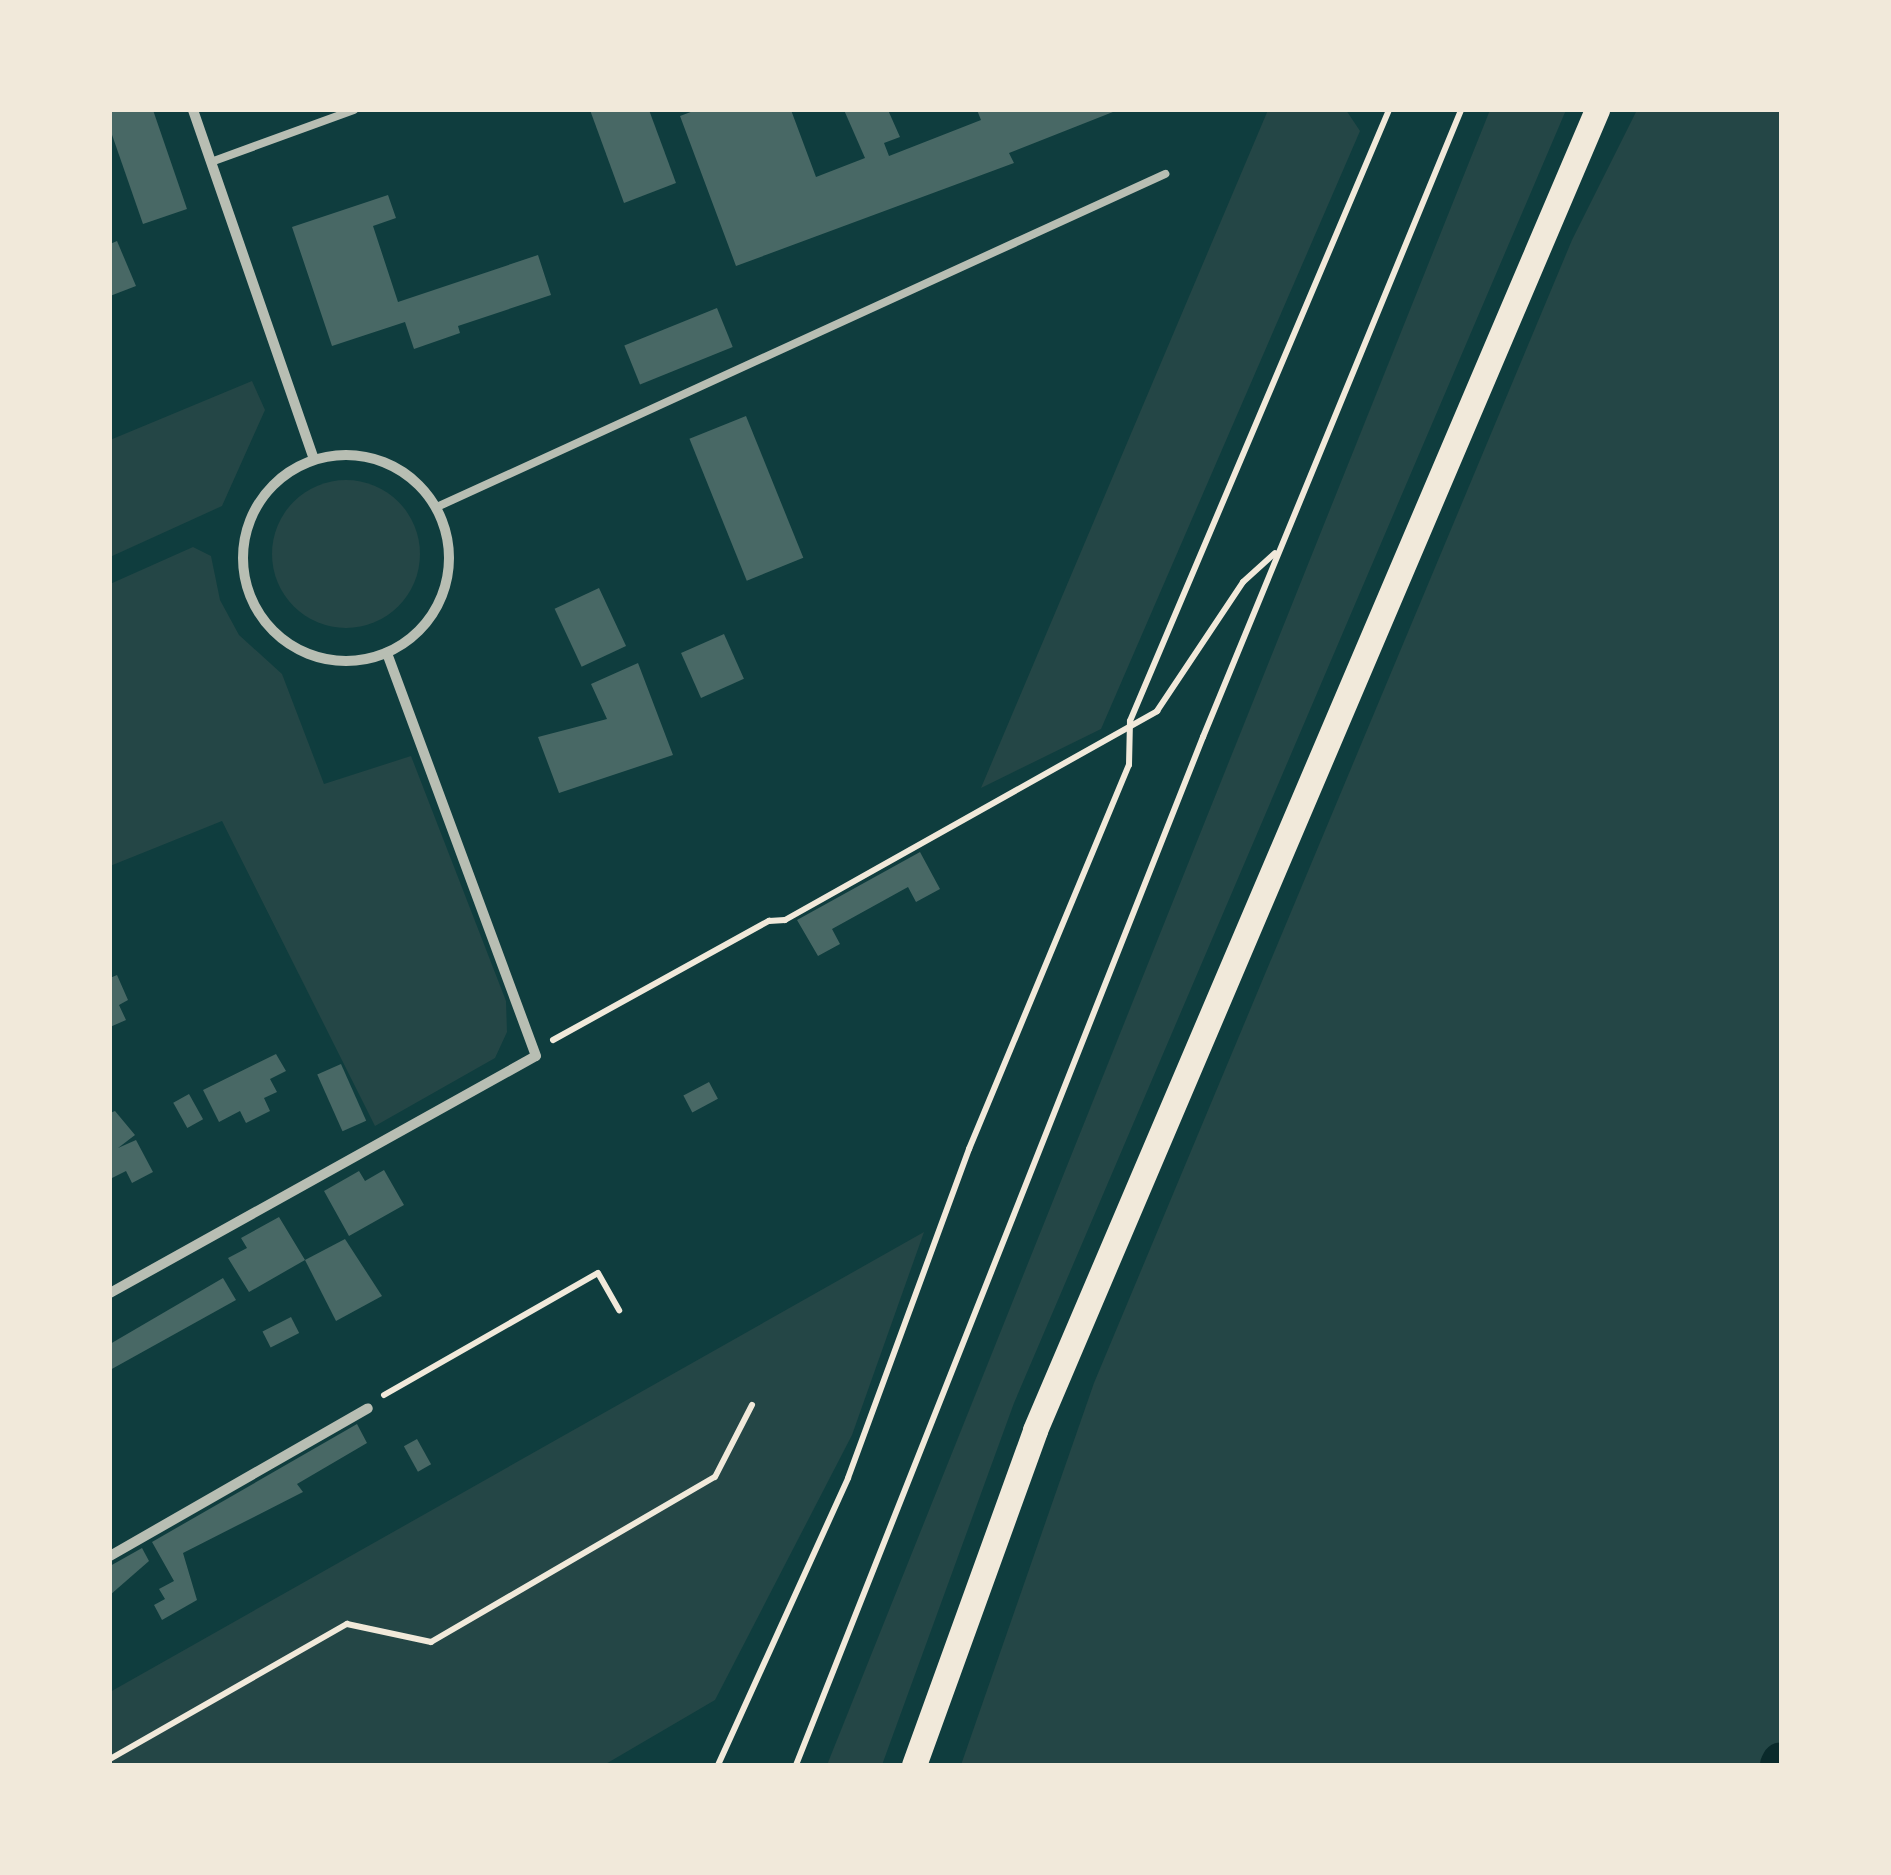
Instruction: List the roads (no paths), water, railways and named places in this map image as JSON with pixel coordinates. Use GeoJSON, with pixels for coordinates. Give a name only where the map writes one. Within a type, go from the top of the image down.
{"type":"FeatureCollection","features":[{"type":"Feature","properties":{"kind":"main road"},"geometry":{"type":"LineString","coordinates":[[914,1765],[1035,1430],[1597,110]]}},
{"type":"Feature","properties":{"kind":"street"},"geometry":{"type":"LineString","coordinates":[[194,110],[314,459]]}},
{"type":"Feature","properties":{"kind":"street"},"geometry":{"type":"LineString","coordinates":[[348,454],[384,461],[414,480],[436,507],[448,540],[449,574],[427,621],[387,654],[354,662],[320,658],[289,645],[264,622],[247,592],[242,558],[247,525],[273,485],[314,459],[348,454]]}},
{"type":"Feature","properties":{"kind":"street"},"geometry":{"type":"LineString","coordinates":[[110,1293],[536,1056],[387,654]]}},
{"type":"Feature","properties":{"kind":"street"},"geometry":{"type":"LineString","coordinates":[[110,1556],[368,1408]]}},
{"type":"Feature","properties":{"kind":"lane"},"geometry":{"type":"LineString","coordinates":[[211,162],[354,110]]}},
{"type":"Feature","properties":{"kind":"lane"},"geometry":{"type":"LineString","coordinates":[[436,507],[1165,174]]}},
{"type":"Feature","properties":{"kind":"waterway"},"geometry":{"type":"LineString","coordinates":[[1779,1765],[1781,1761]]}}]}
